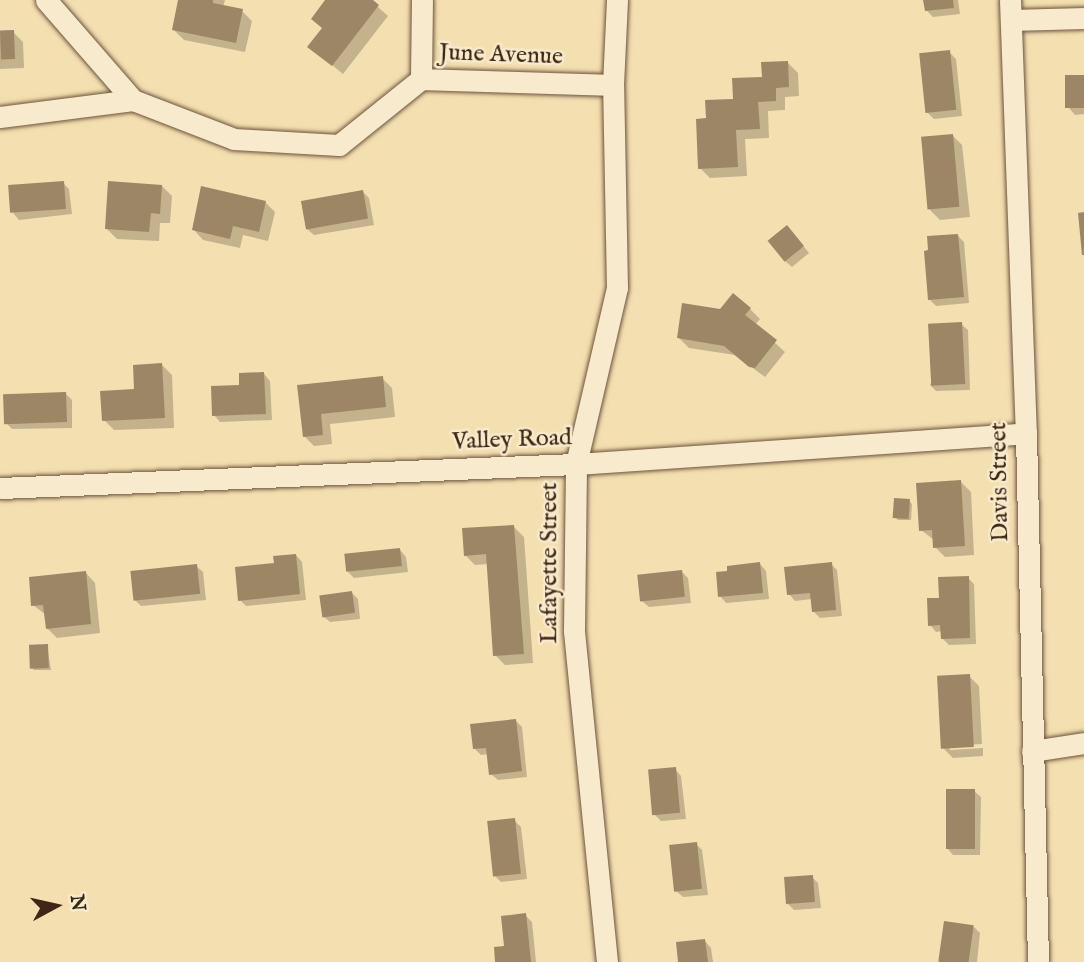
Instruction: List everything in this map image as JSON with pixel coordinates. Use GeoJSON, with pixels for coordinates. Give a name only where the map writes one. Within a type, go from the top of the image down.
{"type":"FeatureCollection","features":[{"type":"Feature","properties":{"kind":"street"},"geometry":{"type":"LineString","coordinates":[[46,0],[134,100]]}},
{"type":"Feature","properties":{"kind":"street"},"geometry":{"type":"LineString","coordinates":[[421,79],[422,0]]}},
{"type":"Feature","properties":{"kind":"street","name":"Lafayette Street"},"geometry":{"type":"LineString","coordinates":[[607,962],[574,630],[576,464],[617,288],[613,85],[617,0]]}},
{"type":"Feature","properties":{"kind":"street"},"geometry":{"type":"LineString","coordinates":[[1010,10],[1084,18]]}},
{"type":"Feature","properties":{"kind":"street","name":"Davis Street"},"geometry":{"type":"LineString","coordinates":[[1010,10],[1026,433],[1038,962]]}},
{"type":"Feature","properties":{"kind":"street","name":"June Avenue"},"geometry":{"type":"LineString","coordinates":[[0,117],[134,100],[234,139],[339,145],[421,79],[613,85]]}},
{"type":"Feature","properties":{"kind":"street","name":"Valley Road"},"geometry":{"type":"LineString","coordinates":[[0,488],[576,464],[1026,433]]}},
{"type":"Feature","properties":{"kind":"street"},"geometry":{"type":"LineString","coordinates":[[1032,751],[1084,743]]}},
{"type":"Feature","properties":{"kind":"building"},"geometry":{"type":"Polygon","coordinates":[[[178,0],[213,0],[213,3],[243,9],[236,43],[172,30],[178,0]]]}},
{"type":"Feature","properties":{"kind":"building"},"geometry":{"type":"Polygon","coordinates":[[[325,0],[373,0],[379,5],[332,66],[307,47],[322,28],[311,19],[325,0]]]}},
{"type":"Feature","properties":{"kind":"building"},"geometry":{"type":"Polygon","coordinates":[[[923,0],[953,0],[954,8],[925,11],[923,0]]]}},
{"type":"Feature","properties":{"kind":"building"},"geometry":{"type":"Polygon","coordinates":[[[0,30],[14,30],[15,59],[1,59],[0,30]]]}},
{"type":"Feature","properties":{"kind":"building"},"geometry":{"type":"Polygon","coordinates":[[[950,50],[956,110],[925,113],[919,53],[950,50]]]}},
{"type":"Feature","properties":{"kind":"building"},"geometry":{"type":"Polygon","coordinates":[[[788,61],[789,87],[776,88],[776,101],[758,102],[760,129],[736,130],[738,167],[698,169],[696,119],[706,118],[705,100],[733,99],[732,78],[762,77],[761,62],[788,61]]]}},
{"type":"Feature","properties":{"kind":"building"},"geometry":{"type":"Polygon","coordinates":[[[1065,75],[1084,75],[1084,108],[1065,108],[1065,75]]]}},
{"type":"Feature","properties":{"kind":"building"},"geometry":{"type":"Polygon","coordinates":[[[953,134],[959,207],[927,210],[921,137],[953,134]]]}},
{"type":"Feature","properties":{"kind":"building"},"geometry":{"type":"Polygon","coordinates":[[[64,181],[66,209],[10,213],[8,185],[64,181]]]}},
{"type":"Feature","properties":{"kind":"building"},"geometry":{"type":"Polygon","coordinates":[[[108,181],[162,185],[160,214],[151,213],[149,232],[105,229],[108,181]]]}},
{"type":"Feature","properties":{"kind":"building"},"geometry":{"type":"Polygon","coordinates":[[[201,186],[266,201],[259,232],[233,226],[230,239],[192,230],[201,186]]]}},
{"type":"Feature","properties":{"kind":"building"},"geometry":{"type":"Polygon","coordinates":[[[363,190],[368,219],[306,229],[301,201],[363,190]]]}},
{"type":"Feature","properties":{"kind":"building"},"geometry":{"type":"Polygon","coordinates":[[[1084,212],[1084,255],[1082,255],[1078,213],[1084,212]]]}},
{"type":"Feature","properties":{"kind":"building"},"geometry":{"type":"Polygon","coordinates":[[[787,225],[804,246],[785,262],[768,241],[787,225]]]}},
{"type":"Feature","properties":{"kind":"building"},"geometry":{"type":"Polygon","coordinates":[[[958,234],[964,297],[928,300],[924,251],[928,250],[927,236],[958,234]]]}},
{"type":"Feature","properties":{"kind":"building"},"geometry":{"type":"Polygon","coordinates":[[[733,293],[751,308],[745,315],[777,340],[755,368],[749,367],[724,346],[677,338],[682,303],[720,309],[733,293]]]}},
{"type":"Feature","properties":{"kind":"building"},"geometry":{"type":"Polygon","coordinates":[[[962,322],[965,384],[931,386],[928,324],[962,322]]]}},
{"type":"Feature","properties":{"kind":"building"},"geometry":{"type":"Polygon","coordinates":[[[162,363],[165,418],[102,421],[100,391],[134,389],[133,365],[162,363]]]}},
{"type":"Feature","properties":{"kind":"building"},"geometry":{"type":"Polygon","coordinates":[[[264,372],[266,414],[212,416],[211,386],[239,385],[239,373],[264,372]]]}},
{"type":"Feature","properties":{"kind":"building"},"geometry":{"type":"Polygon","coordinates":[[[383,376],[386,407],[321,414],[323,435],[303,437],[297,385],[383,376]]]}},
{"type":"Feature","properties":{"kind":"building"},"geometry":{"type":"Polygon","coordinates":[[[66,392],[67,422],[4,424],[3,394],[66,392]]]}},
{"type":"Feature","properties":{"kind":"building"},"geometry":{"type":"Polygon","coordinates":[[[961,480],[965,546],[933,548],[932,530],[919,531],[916,483],[961,480]]]}},
{"type":"Feature","properties":{"kind":"building"},"geometry":{"type":"Polygon","coordinates":[[[894,498],[910,499],[909,519],[893,518],[894,498]]]}},
{"type":"Feature","properties":{"kind":"building"},"geometry":{"type":"Polygon","coordinates":[[[514,525],[524,654],[493,656],[486,554],[464,556],[462,528],[514,525]]]}},
{"type":"Feature","properties":{"kind":"building"},"geometry":{"type":"Polygon","coordinates":[[[400,548],[402,566],[346,572],[344,554],[400,548]]]}},
{"type":"Feature","properties":{"kind":"building"},"geometry":{"type":"Polygon","coordinates":[[[296,554],[300,594],[238,601],[235,567],[274,563],[273,556],[296,554]]]}},
{"type":"Feature","properties":{"kind":"building"},"geometry":{"type":"Polygon","coordinates":[[[760,562],[763,593],[718,597],[716,572],[727,571],[727,566],[760,562]]]}},
{"type":"Feature","properties":{"kind":"building"},"geometry":{"type":"Polygon","coordinates":[[[832,562],[836,610],[812,612],[810,593],[787,595],[784,567],[832,562]]]}},
{"type":"Feature","properties":{"kind":"building"},"geometry":{"type":"Polygon","coordinates":[[[197,564],[200,594],[134,601],[130,571],[197,564]]]}},
{"type":"Feature","properties":{"kind":"building"},"geometry":{"type":"Polygon","coordinates":[[[682,570],[685,597],[640,602],[637,575],[682,570]]]}},
{"type":"Feature","properties":{"kind":"building"},"geometry":{"type":"Polygon","coordinates":[[[86,571],[91,624],[46,629],[43,605],[31,606],[29,577],[86,571]]]}},
{"type":"Feature","properties":{"kind":"building"},"geometry":{"type":"Polygon","coordinates":[[[969,576],[970,638],[941,639],[940,625],[928,626],[927,598],[939,598],[938,577],[969,576]]]}},
{"type":"Feature","properties":{"kind":"building"},"geometry":{"type":"Polygon","coordinates":[[[352,591],[355,613],[322,617],[319,596],[352,591]]]}},
{"type":"Feature","properties":{"kind":"building"},"geometry":{"type":"Polygon","coordinates":[[[48,644],[49,668],[30,669],[29,645],[48,644]]]}},
{"type":"Feature","properties":{"kind":"building"},"geometry":{"type":"Polygon","coordinates":[[[970,674],[974,747],[941,749],[937,676],[970,674]]]}},
{"type":"Feature","properties":{"kind":"building"},"geometry":{"type":"Polygon","coordinates":[[[516,719],[522,771],[489,775],[486,748],[473,749],[470,724],[516,719]]]}},
{"type":"Feature","properties":{"kind":"building"},"geometry":{"type":"Polygon","coordinates":[[[676,767],[680,813],[652,815],[648,769],[676,767]]]}},
{"type":"Feature","properties":{"kind":"building"},"geometry":{"type":"Polygon","coordinates":[[[946,789],[975,789],[975,849],[946,849],[946,789]]]}},
{"type":"Feature","properties":{"kind":"building"},"geometry":{"type":"Polygon","coordinates":[[[515,818],[521,874],[493,877],[487,821],[515,818]]]}},
{"type":"Feature","properties":{"kind":"building"},"geometry":{"type":"Polygon","coordinates":[[[697,842],[702,889],[674,892],[669,845],[697,842]]]}},
{"type":"Feature","properties":{"kind":"building"},"geometry":{"type":"Polygon","coordinates":[[[813,875],[815,902],[786,904],[784,877],[813,875]]]}},
{"type":"Feature","properties":{"kind":"building"},"geometry":{"type":"Polygon","coordinates":[[[526,913],[531,962],[495,962],[494,947],[504,946],[501,916],[526,913]]]}},
{"type":"Feature","properties":{"kind":"building"},"geometry":{"type":"Polygon","coordinates":[[[944,921],[974,925],[969,962],[938,962],[944,921]]]}},
{"type":"Feature","properties":{"kind":"building"},"geometry":{"type":"Polygon","coordinates":[[[705,939],[708,962],[678,962],[676,942],[705,939]]]}}]}
